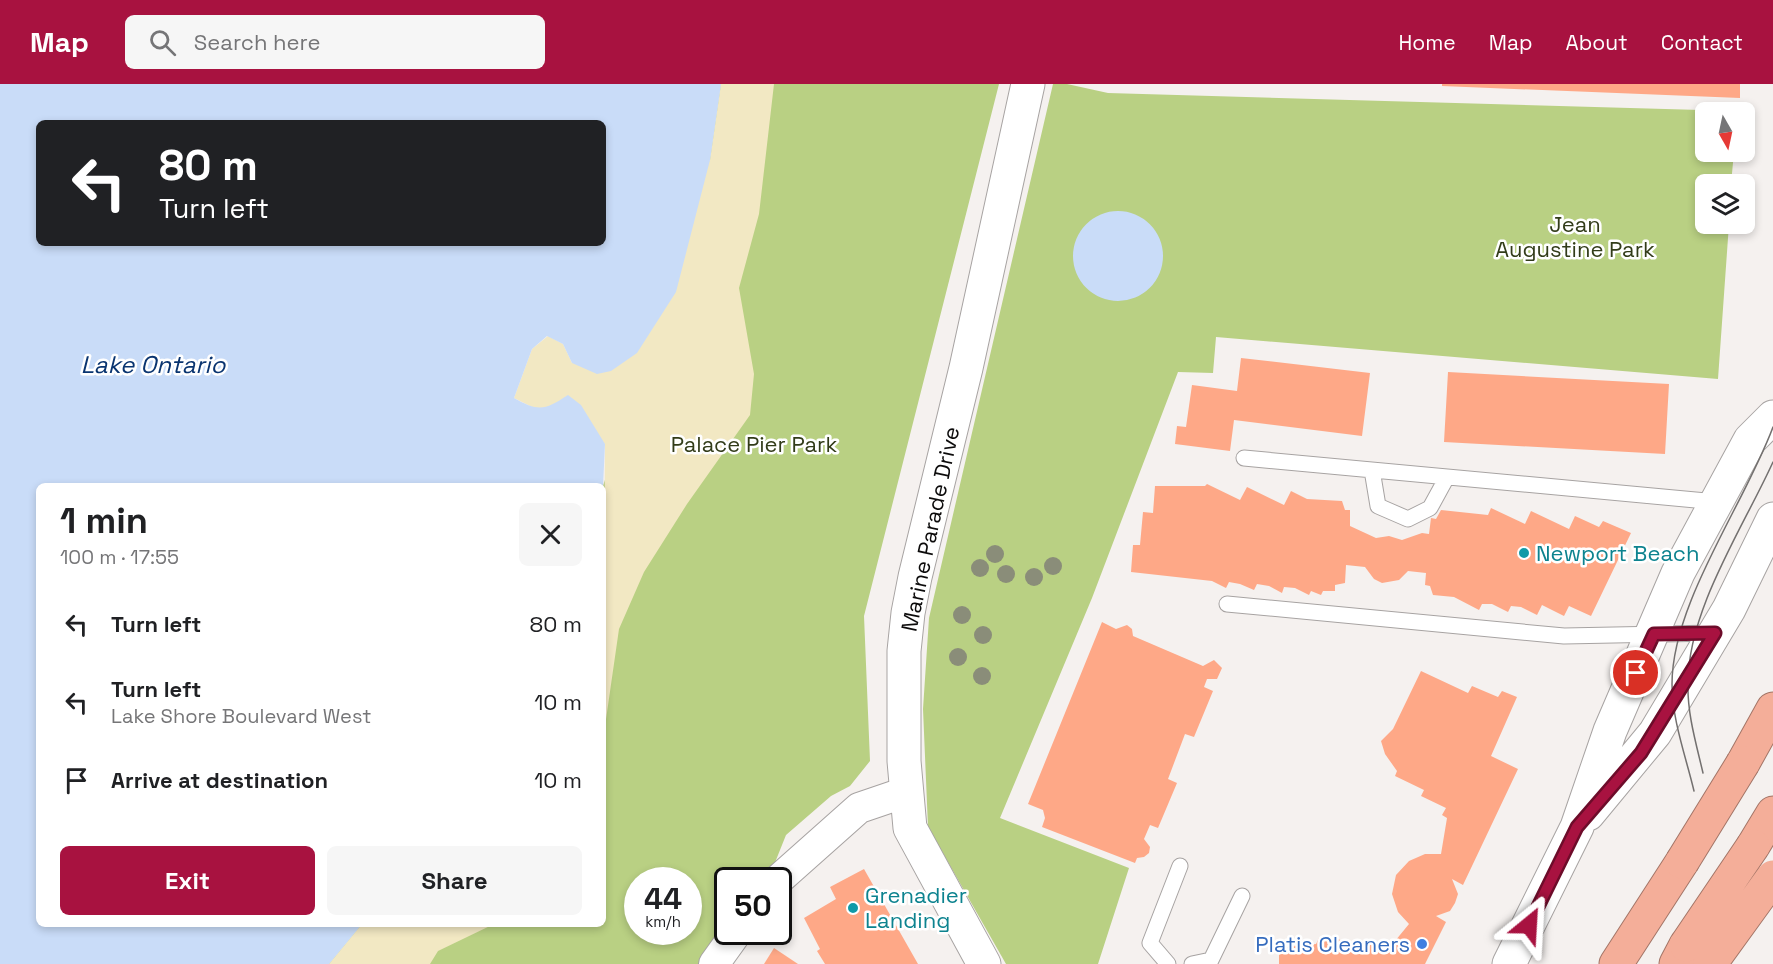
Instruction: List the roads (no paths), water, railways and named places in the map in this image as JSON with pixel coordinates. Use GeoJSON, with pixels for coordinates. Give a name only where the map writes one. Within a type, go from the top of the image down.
{"type":"FeatureCollection","features":[{"type":"Feature","properties":{"kind":"highway"},"geometry":{"type":"LineString","coordinates":[[1616,964],[1743,763],[1773,709]]}},
{"type":"Feature","properties":{"kind":"highway"},"geometry":{"type":"LineString","coordinates":[[1691,958],[1773,813]]}},
{"type":"Feature","properties":{"kind":"highway"},"geometry":{"type":"LineString","coordinates":[[1691,958],[1773,877]]}},
{"type":"Feature","properties":{"kind":"main road","name":"Marine Parade Drive"},"geometry":{"type":"LineString","coordinates":[[984,964],[910,828],[906,792],[904,651],[908,613],[1028,84]]}},
{"type":"Feature","properties":{"kind":"main road"},"geometry":{"type":"LineString","coordinates":[[1509,964],[1577,827],[1610,731],[1654,634],[1678,573],[1750,440],[1773,417]]}},
{"type":"Feature","properties":{"kind":"main road"},"geometry":{"type":"LineString","coordinates":[[1577,827],[1650,739],[1715,633],[1773,519]]}},
{"type":"Feature","properties":{"kind":"street"},"geometry":{"type":"LineString","coordinates":[[792,868],[859,808],[906,792]]}},
{"type":"Feature","properties":{"kind":"street"},"geometry":{"type":"LineString","coordinates":[[714,964],[728,945]]}},
{"type":"Feature","properties":{"kind":"lane"},"geometry":{"type":"LineString","coordinates":[[1244,458],[1717,502]]}},
{"type":"Feature","properties":{"kind":"lane"},"geometry":{"type":"LineString","coordinates":[[1372,470],[1378,506],[1408,519],[1430,508],[1447,477]]}},
{"type":"Feature","properties":{"kind":"lane"},"geometry":{"type":"LineString","coordinates":[[1227,604],[1564,636],[1715,633]]}},
{"type":"Feature","properties":{"kind":"lane"},"geometry":{"type":"LineString","coordinates":[[1168,964],[1150,944],[1180,866]]}},
{"type":"Feature","properties":{"kind":"lane"},"geometry":{"type":"LineString","coordinates":[[1192,964],[1211,960],[1242,896]]}},
{"type":"Feature","properties":{"kind":"water","name":"Lake Ontario"},"geometry":{"type":"Polygon","coordinates":[[[0,84],[721,84],[710,160],[676,292],[637,353],[611,371],[597,374],[572,363],[563,344],[547,336],[532,349],[514,398],[530,406],[542,407],[553,404],[568,395],[581,405],[605,444],[603,483],[36,483],[36,927],[360,927],[329,964],[0,964],[0,84]]]}},
{"type":"Feature","properties":{"kind":"water"},"geometry":{"type":"Polygon","coordinates":[[[1118,211],[1135,214],[1150,224],[1160,239],[1163,256],[1160,273],[1150,288],[1135,298],[1118,301],[1101,298],[1086,288],[1076,273],[1073,256],[1076,239],[1086,224],[1101,214],[1118,211]]]}},
{"type":"Feature","properties":{"kind":"tram line"},"geometry":{"type":"LineString","coordinates":[[1694,791],[1674,711],[1672,684],[1675,653],[1696,588],[1773,427]]}},
{"type":"Feature","properties":{"kind":"tram line"},"geometry":{"type":"LineString","coordinates":[[1703,773],[1689,706],[1690,655],[1697,627],[1719,570],[1773,462]]}},
{"type":"Feature","properties":{"kind":"place","name":"Newport Beach"},"geometry":{"type":"Point","coordinates":[1524,553]}},
{"type":"Feature","properties":{"kind":"place","name":"Grenadier Landing"},"geometry":{"type":"Point","coordinates":[853,908]}},
{"type":"Feature","properties":{"kind":"place","name":"Platis Cleaners"},"geometry":{"type":"Point","coordinates":[1422,944]}},
{"type":"Feature","properties":{"kind":"park label","name":"Jean Augustine Park"},"geometry":{"type":"Point","coordinates":[1575,236]}},
{"type":"Feature","properties":{"kind":"park label","name":"Palace Pier Park"},"geometry":{"type":"Point","coordinates":[754,444]}}]}
